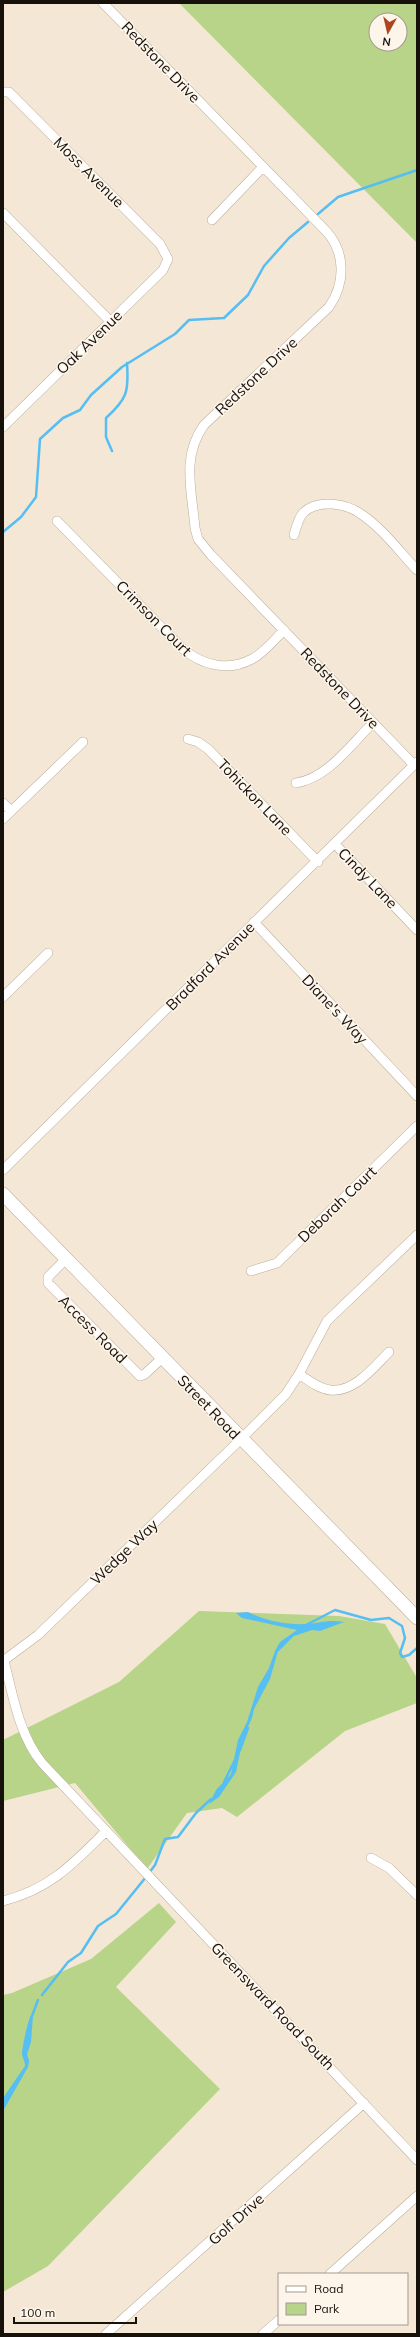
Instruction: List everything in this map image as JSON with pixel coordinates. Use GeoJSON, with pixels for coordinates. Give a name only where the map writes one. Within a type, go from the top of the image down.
{"type":"FeatureCollection","features":[{"type":"Feature","properties":{"kind":"main road","name":"Street Road"},"geometry":{"type":"LineString","coordinates":[[3,1194],[417,1618]]}},
{"type":"Feature","properties":{"kind":"street","name":"Redstone Drive"},"geometry":{"type":"LineString","coordinates":[[103,3],[331,236],[340,256],[342,271],[340,284],[329,307],[204,426],[195,437],[189,458],[195,528],[198,539],[211,555],[373,723],[416,764]]}},
{"type":"Feature","properties":{"kind":"street","name":"Moss Avenue"},"geometry":{"type":"LineString","coordinates":[[6,92],[160,244],[166,253]]}},
{"type":"Feature","properties":{"kind":"street"},"geometry":{"type":"LineString","coordinates":[[212,220],[263,167]]}},
{"type":"Feature","properties":{"kind":"street"},"geometry":{"type":"LineString","coordinates":[[3,213],[110,321]]}},
{"type":"Feature","properties":{"kind":"street","name":"Oak Avenue"},"geometry":{"type":"LineString","coordinates":[[3,426],[163,270],[168,259],[166,253]]}},
{"type":"Feature","properties":{"kind":"street"},"geometry":{"type":"LineString","coordinates":[[294,535],[303,513],[313,507],[326,504],[340,505],[360,513],[417,570]]}},
{"type":"Feature","properties":{"kind":"street","name":"Crimson Court"},"geometry":{"type":"LineString","coordinates":[[57,521],[183,649],[197,660],[227,666],[243,663],[259,655],[284,630]]}},
{"type":"Feature","properties":{"kind":"street"},"geometry":{"type":"LineString","coordinates":[[296,783],[308,781],[321,774],[373,723]]}},
{"type":"Feature","properties":{"kind":"street","name":"Tohickon Lane"},"geometry":{"type":"LineString","coordinates":[[188,739],[198,742],[208,749],[318,862]]}},
{"type":"Feature","properties":{"kind":"street"},"geometry":{"type":"LineString","coordinates":[[3,819],[83,742]]}},
{"type":"Feature","properties":{"kind":"street","name":"Bradford Avenue"},"geometry":{"type":"LineString","coordinates":[[3,1170],[416,764]]}},
{"type":"Feature","properties":{"kind":"street"},"geometry":{"type":"LineString","coordinates":[[3,803],[11,811]]}},
{"type":"Feature","properties":{"kind":"street","name":"Cindy Lane"},"geometry":{"type":"LineString","coordinates":[[335,844],[417,930]]}},
{"type":"Feature","properties":{"kind":"street","name":"Diane's Way"},"geometry":{"type":"LineString","coordinates":[[254,922],[417,1096]]}},
{"type":"Feature","properties":{"kind":"street"},"geometry":{"type":"LineString","coordinates":[[3,997],[48,953]]}},
{"type":"Feature","properties":{"kind":"street","name":"Deborah Court"},"geometry":{"type":"LineString","coordinates":[[251,1272],[276,1263],[417,1126]]}},
{"type":"Feature","properties":{"kind":"street","name":"Wedge Way"},"geometry":{"type":"LineString","coordinates":[[3,1661],[38,1635],[286,1394],[300,1374],[327,1321],[417,1235]]}},
{"type":"Feature","properties":{"kind":"street","name":"Access Road"},"geometry":{"type":"LineString","coordinates":[[66,1259],[48,1277],[48,1283],[140,1376],[145,1374],[162,1358]]}},
{"type":"Feature","properties":{"kind":"street"},"geometry":{"type":"LineString","coordinates":[[300,1374],[330,1390],[342,1390],[365,1375],[389,1352]]}},
{"type":"Feature","properties":{"kind":"street","name":"Greensward Road South"},"geometry":{"type":"LineString","coordinates":[[3,1661],[21,1724],[31,1748],[42,1764],[364,2102],[417,2160]]}},
{"type":"Feature","properties":{"kind":"street"},"geometry":{"type":"LineString","coordinates":[[3,1901],[31,1892],[46,1885],[71,1866],[106,1831]]}},
{"type":"Feature","properties":{"kind":"street"},"geometry":{"type":"LineString","coordinates":[[371,1858],[389,1868],[417,1896]]}},
{"type":"Feature","properties":{"kind":"street","name":"Golf Drive"},"geometry":{"type":"LineString","coordinates":[[106,2334],[364,2102]]}},
{"type":"Feature","properties":{"kind":"street"},"geometry":{"type":"LineString","coordinates":[[331,2273],[417,2196]]}},
{"type":"Feature","properties":{"kind":"street"},"geometry":{"type":"LineString","coordinates":[[263,2334],[278,2321]]}},
{"type":"Feature","properties":{"kind":"green space"},"geometry":{"type":"Polygon","coordinates":[[[179,3],[417,3],[417,243],[179,3]]]}},
{"type":"Feature","properties":{"kind":"green space"},"geometry":{"type":"Polygon","coordinates":[[[199,1611],[339,1616],[385,1624],[417,1678],[417,1703],[345,1731],[237,1817],[222,1808],[187,1813],[147,1869],[75,1783],[3,1801],[3,1740],[119,1682],[199,1611]]]}},
{"type":"Feature","properties":{"kind":"green space"},"geometry":{"type":"Polygon","coordinates":[[[159,1903],[176,1922],[116,1987],[220,2089],[48,2266],[3,2292],[3,1995],[12,1993],[91,1959],[159,1903]]]}},
{"type":"Feature","properties":{"kind":"water"},"geometry":{"type":"Polygon","coordinates":[[[248,1612],[276,1622],[291,1624],[307,1624],[329,1621],[344,1622],[320,1631],[312,1630],[291,1637],[278,1651],[270,1679],[254,1709],[252,1718],[243,1738],[236,1772],[219,1797],[209,1804],[216,1790],[231,1774],[238,1740],[247,1722],[258,1687],[269,1668],[275,1651],[280,1642],[297,1630],[242,1618],[236,1613],[248,1612]]]}},
{"type":"Feature","properties":{"kind":"water"},"geometry":{"type":"Polygon","coordinates":[[[31,2015],[33,2015],[31,2042],[27,2054],[29,2061],[28,2067],[3,2111],[3,2098],[25,2066],[22,2051],[31,2015]]]}},
{"type":"Feature","properties":{"kind":"waterway"},"geometry":{"type":"LineString","coordinates":[[318,214],[338,197],[417,170]]}},
{"type":"Feature","properties":{"kind":"waterway"},"geometry":{"type":"LineString","coordinates":[[3,532],[21,517],[36,497],[40,439],[63,418],[80,410],[91,395],[122,367],[175,334],[189,320],[224,318],[248,295],[264,266],[289,238],[308,222]]}},
{"type":"Feature","properties":{"kind":"waterway"},"geometry":{"type":"LineString","coordinates":[[112,451],[106,437],[106,418],[122,400],[125,394],[128,381],[127,363]]}},
{"type":"Feature","properties":{"kind":"waterway"},"geometry":{"type":"LineString","coordinates":[[306,1625],[335,1610],[371,1620],[389,1618],[402,1626],[405,1638],[400,1653],[402,1657],[409,1655],[417,1648]]}},
{"type":"Feature","properties":{"kind":"waterway"},"geometry":{"type":"LineString","coordinates":[[278,1650],[293,1635]]}},
{"type":"Feature","properties":{"kind":"waterway"},"geometry":{"type":"LineString","coordinates":[[240,1750],[248,1728]]}},
{"type":"Feature","properties":{"kind":"waterway"},"geometry":{"type":"LineString","coordinates":[[224,1782],[235,1760]]}},
{"type":"Feature","properties":{"kind":"waterway"},"geometry":{"type":"LineString","coordinates":[[149,1873],[155,1865],[165,1839],[178,1837],[196,1813],[211,1799]]}},
{"type":"Feature","properties":{"kind":"waterway"},"geometry":{"type":"LineString","coordinates":[[42,1995],[68,1962],[81,1953],[98,1926],[116,1914],[146,1877]]}},
{"type":"Feature","properties":{"kind":"waterway"},"geometry":{"type":"LineString","coordinates":[[32,2016],[38,2000]]}}]}
